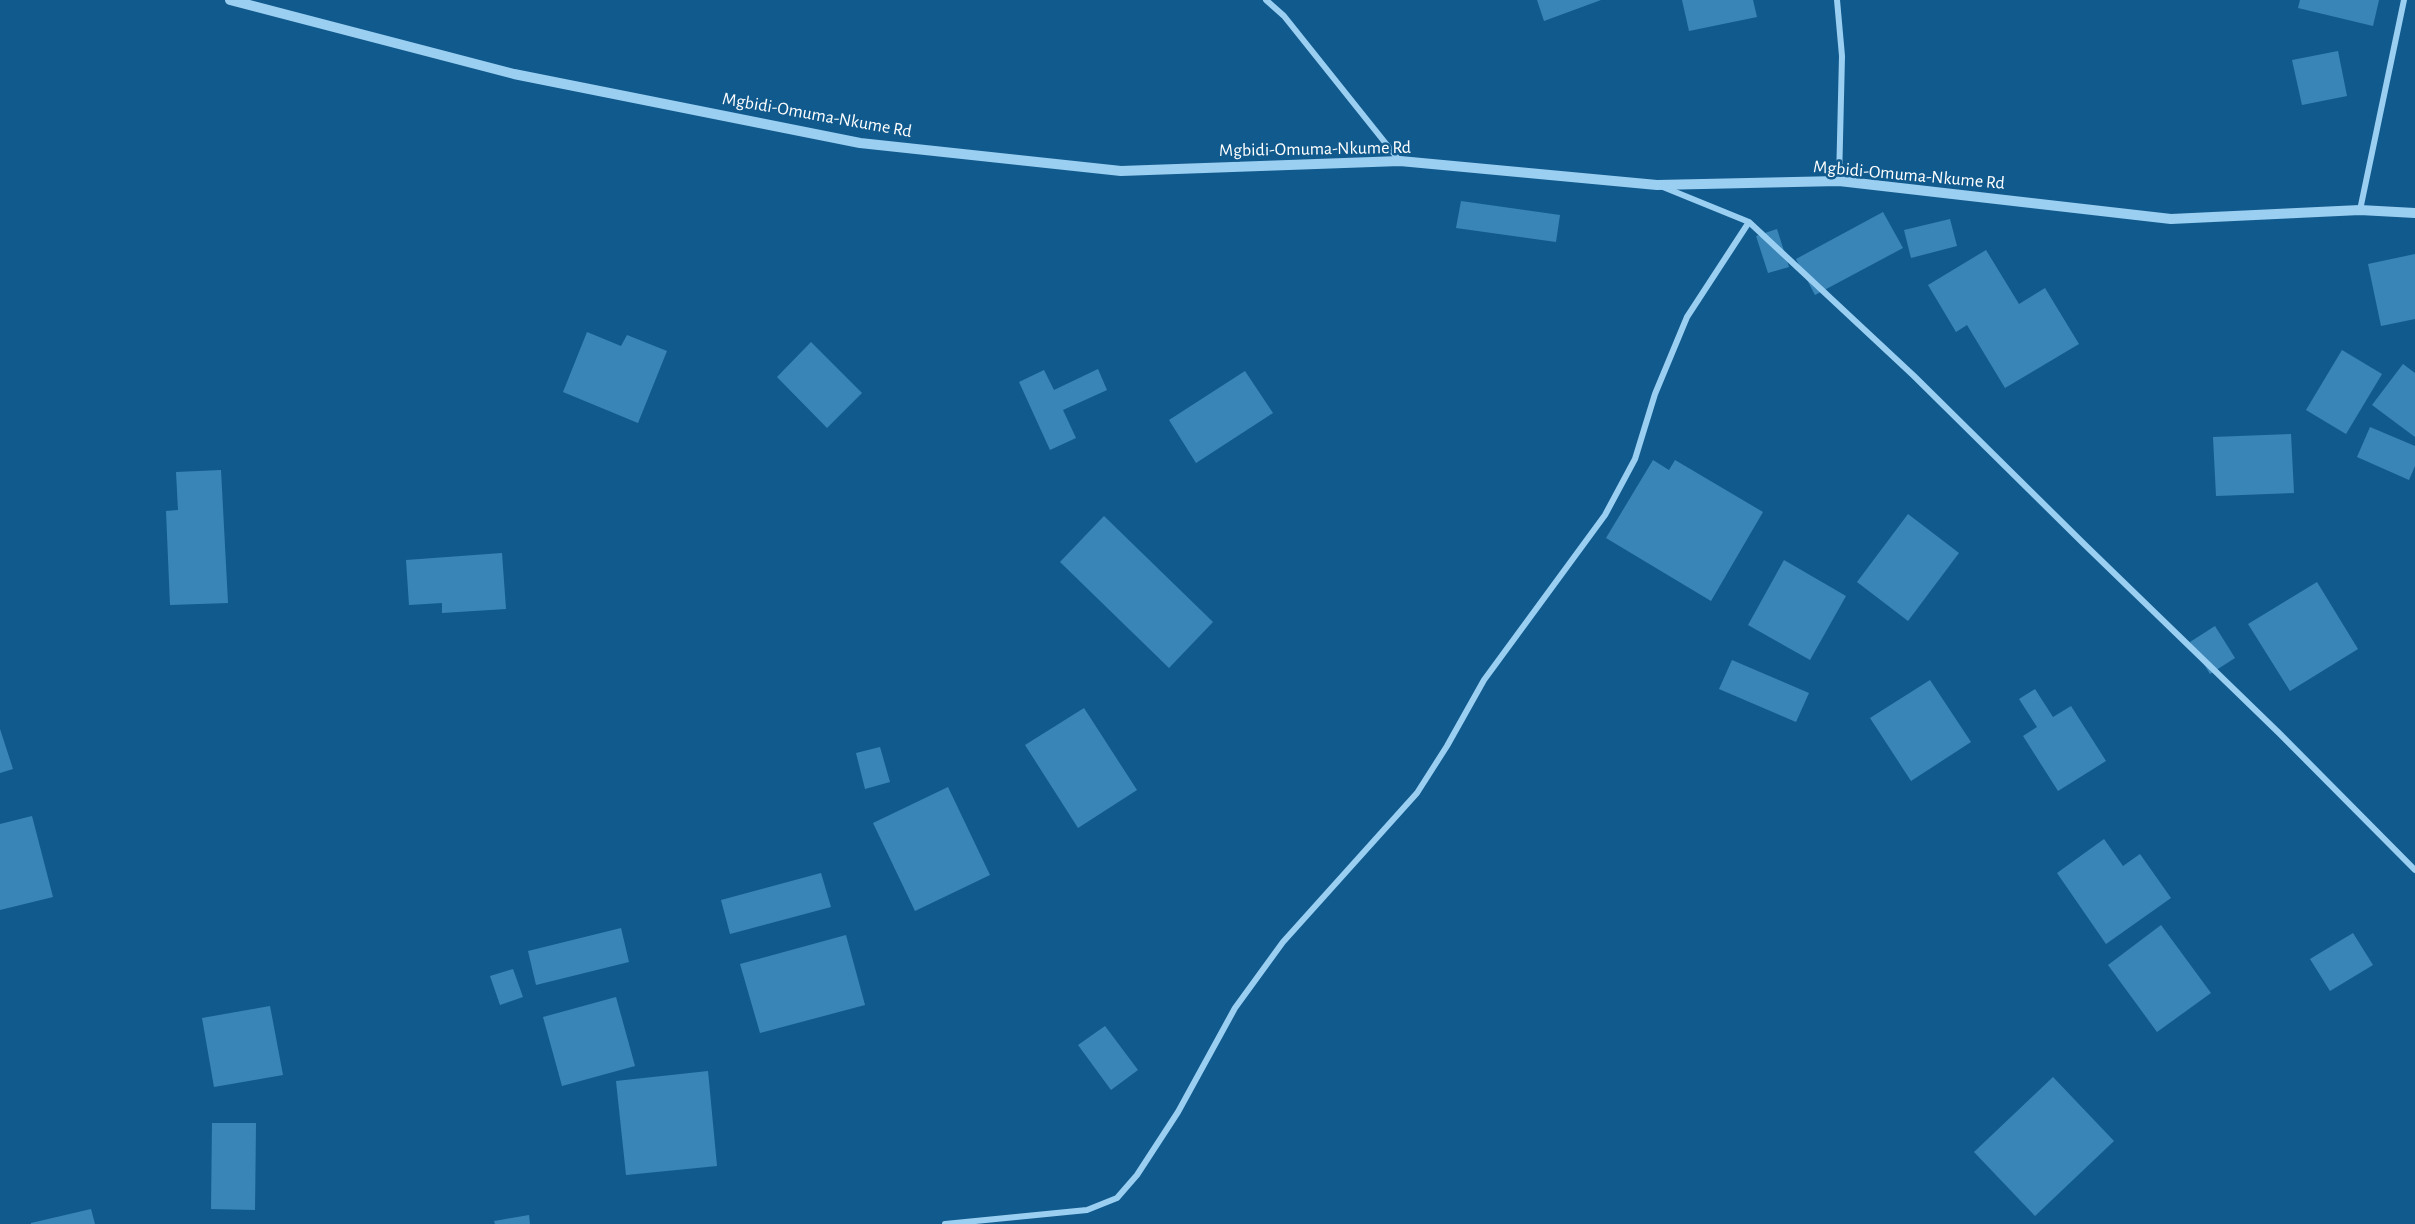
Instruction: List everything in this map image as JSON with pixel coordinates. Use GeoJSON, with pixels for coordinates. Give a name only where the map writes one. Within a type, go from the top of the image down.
{"type":"FeatureCollection","features":[{"type":"Feature","properties":{"kind":"street","name":"Mgbidi-Omuma-Nkume Rd"},"geometry":{"type":"LineString","coordinates":[[230,0],[514,74],[860,143],[1121,171],[1400,161],[1657,185],[1839,182],[2171,219],[2360,210],[2415,213]]}},
{"type":"Feature","properties":{"kind":"street"},"geometry":{"type":"LineString","coordinates":[[1266,0],[1284,16],[1400,161]]}},
{"type":"Feature","properties":{"kind":"street"},"geometry":{"type":"LineString","coordinates":[[1838,0],[1842,56],[1839,182]]}},
{"type":"Feature","properties":{"kind":"street"},"geometry":{"type":"LineString","coordinates":[[2360,210],[2404,0]]}},
{"type":"Feature","properties":{"kind":"street"},"geometry":{"type":"LineString","coordinates":[[1657,185],[1749,222],[1914,376],[2288,741],[2415,870]]}},
{"type":"Feature","properties":{"kind":"street"},"geometry":{"type":"LineString","coordinates":[[945,1224],[1086,1210],[1117,1198],[1137,1174],[1178,1112],[1235,1008],[1283,942],[1417,792],[1447,746],[1484,680],[1605,515],[1635,459],[1655,394],[1686,317],[1749,222]]}},
{"type":"Feature","properties":{"kind":"building"},"geometry":{"type":"Polygon","coordinates":[[[1537,0],[1601,0],[1544,21],[1537,0]]]}},
{"type":"Feature","properties":{"kind":"building"},"geometry":{"type":"Polygon","coordinates":[[[1682,0],[1753,0],[1757,17],[1689,31],[1682,0]]]}},
{"type":"Feature","properties":{"kind":"building"},"geometry":{"type":"Polygon","coordinates":[[[2300,0],[2379,0],[2373,26],[2298,8],[2300,0]]]}},
{"type":"Feature","properties":{"kind":"building"},"geometry":{"type":"Polygon","coordinates":[[[2338,51],[2347,96],[2302,105],[2292,60],[2338,51]]]}},
{"type":"Feature","properties":{"kind":"building"},"geometry":{"type":"Polygon","coordinates":[[[1461,201],[1560,215],[1556,242],[1456,228],[1461,201]]]}},
{"type":"Feature","properties":{"kind":"building"},"geometry":{"type":"Polygon","coordinates":[[[1883,212],[1903,248],[1815,295],[1796,259],[1883,212]]]}},
{"type":"Feature","properties":{"kind":"building"},"geometry":{"type":"Polygon","coordinates":[[[1950,219],[1957,246],[1911,258],[1904,230],[1950,219]]]}},
{"type":"Feature","properties":{"kind":"building"},"geometry":{"type":"Polygon","coordinates":[[[1777,229],[1789,267],[1768,273],[1756,236],[1777,229]]]}},
{"type":"Feature","properties":{"kind":"building"},"geometry":{"type":"Polygon","coordinates":[[[1986,250],[2019,304],[2045,288],[2079,344],[2005,388],[1967,325],[1956,332],[1928,285],[1986,250]]]}},
{"type":"Feature","properties":{"kind":"building"},"geometry":{"type":"Polygon","coordinates":[[[2415,254],[2415,319],[2381,326],[2368,264],[2415,254]]]}},
{"type":"Feature","properties":{"kind":"building"},"geometry":{"type":"Polygon","coordinates":[[[587,332],[621,346],[627,335],[667,351],[638,423],[563,392],[587,332]]]}},
{"type":"Feature","properties":{"kind":"building"},"geometry":{"type":"Polygon","coordinates":[[[811,342],[862,393],[827,428],[777,377],[811,342]]]}},
{"type":"Feature","properties":{"kind":"building"},"geometry":{"type":"Polygon","coordinates":[[[2342,350],[2382,374],[2346,434],[2306,410],[2342,350]]]}},
{"type":"Feature","properties":{"kind":"building"},"geometry":{"type":"Polygon","coordinates":[[[2403,364],[2415,373],[2415,437],[2372,405],[2403,364]]]}},
{"type":"Feature","properties":{"kind":"building"},"geometry":{"type":"Polygon","coordinates":[[[1098,369],[1107,390],[1063,410],[1076,438],[1050,450],[1019,382],[1044,370],[1054,390],[1098,369]]]}},
{"type":"Feature","properties":{"kind":"building"},"geometry":{"type":"Polygon","coordinates":[[[1245,371],[1273,413],[1196,463],[1169,420],[1245,371]]]}},
{"type":"Feature","properties":{"kind":"building"},"geometry":{"type":"Polygon","coordinates":[[[2370,427],[2415,446],[2415,466],[2409,480],[2357,457],[2370,427]]]}},
{"type":"Feature","properties":{"kind":"building"},"geometry":{"type":"Polygon","coordinates":[[[2291,434],[2294,493],[2216,496],[2213,437],[2291,434]]]}},
{"type":"Feature","properties":{"kind":"building"},"geometry":{"type":"Polygon","coordinates":[[[1653,460],[1669,470],[1675,460],[1763,512],[1711,601],[1606,538],[1653,460]]]}},
{"type":"Feature","properties":{"kind":"building"},"geometry":{"type":"Polygon","coordinates":[[[221,470],[228,603],[170,605],[166,511],[178,510],[176,472],[221,470]]]}},
{"type":"Feature","properties":{"kind":"building"},"geometry":{"type":"Polygon","coordinates":[[[1908,514],[1959,553],[1908,621],[1857,582],[1908,514]]]}},
{"type":"Feature","properties":{"kind":"building"},"geometry":{"type":"Polygon","coordinates":[[[1104,516],[1213,622],[1169,668],[1060,562],[1104,516]]]}},
{"type":"Feature","properties":{"kind":"building"},"geometry":{"type":"Polygon","coordinates":[[[502,553],[506,609],[442,613],[442,603],[409,605],[406,560],[502,553]]]}},
{"type":"Feature","properties":{"kind":"building"},"geometry":{"type":"Polygon","coordinates":[[[1784,560],[1846,596],[1810,660],[1748,625],[1784,560]]]}},
{"type":"Feature","properties":{"kind":"building"},"geometry":{"type":"Polygon","coordinates":[[[2317,582],[2358,649],[2290,691],[2248,624],[2317,582]]]}},
{"type":"Feature","properties":{"kind":"building"},"geometry":{"type":"Polygon","coordinates":[[[2215,626],[2235,658],[2210,674],[2190,642],[2215,626]]]}},
{"type":"Feature","properties":{"kind":"building"},"geometry":{"type":"Polygon","coordinates":[[[1732,660],[1809,693],[1796,722],[1719,689],[1732,660]]]}},
{"type":"Feature","properties":{"kind":"building"},"geometry":{"type":"Polygon","coordinates":[[[1930,680],[1971,742],[1911,781],[1870,718],[1930,680]]]}},
{"type":"Feature","properties":{"kind":"building"},"geometry":{"type":"Polygon","coordinates":[[[2035,689],[2053,717],[2071,706],[2106,761],[2058,791],[2023,736],[2037,727],[2019,699],[2035,689]]]}},
{"type":"Feature","properties":{"kind":"building"},"geometry":{"type":"Polygon","coordinates":[[[1084,708],[1137,790],[1078,828],[1025,745],[1084,708]]]}},
{"type":"Feature","properties":{"kind":"building"},"geometry":{"type":"Polygon","coordinates":[[[0,729],[13,769],[0,773],[0,729]]]}},
{"type":"Feature","properties":{"kind":"building"},"geometry":{"type":"Polygon","coordinates":[[[880,747],[890,782],[865,789],[856,753],[880,747]]]}},
{"type":"Feature","properties":{"kind":"building"},"geometry":{"type":"Polygon","coordinates":[[[948,787],[990,875],[915,911],[873,823],[948,787]]]}},
{"type":"Feature","properties":{"kind":"building"},"geometry":{"type":"Polygon","coordinates":[[[32,816],[53,897],[0,910],[0,824],[32,816]]]}},
{"type":"Feature","properties":{"kind":"building"},"geometry":{"type":"Polygon","coordinates":[[[2104,839],[2123,866],[2140,854],[2171,898],[2106,944],[2057,873],[2104,839]]]}},
{"type":"Feature","properties":{"kind":"building"},"geometry":{"type":"Polygon","coordinates":[[[821,873],[831,907],[730,934],[721,900],[821,873]]]}},
{"type":"Feature","properties":{"kind":"building"},"geometry":{"type":"Polygon","coordinates":[[[2161,925],[2211,993],[2157,1032],[2108,965],[2161,925]]]}},
{"type":"Feature","properties":{"kind":"building"},"geometry":{"type":"Polygon","coordinates":[[[621,928],[629,962],[536,985],[528,951],[621,928]]]}},
{"type":"Feature","properties":{"kind":"building"},"geometry":{"type":"Polygon","coordinates":[[[2353,933],[2373,965],[2330,991],[2310,959],[2353,933]]]}},
{"type":"Feature","properties":{"kind":"building"},"geometry":{"type":"Polygon","coordinates":[[[846,935],[865,1005],[760,1033],[740,964],[846,935]]]}},
{"type":"Feature","properties":{"kind":"building"},"geometry":{"type":"Polygon","coordinates":[[[513,969],[523,997],[500,1005],[490,976],[513,969]]]}},
{"type":"Feature","properties":{"kind":"building"},"geometry":{"type":"Polygon","coordinates":[[[616,997],[635,1066],[562,1086],[543,1017],[616,997]]]}},
{"type":"Feature","properties":{"kind":"building"},"geometry":{"type":"Polygon","coordinates":[[[270,1006],[283,1075],[214,1087],[202,1018],[270,1006]]]}},
{"type":"Feature","properties":{"kind":"building"},"geometry":{"type":"Polygon","coordinates":[[[1105,1026],[1138,1070],[1111,1090],[1078,1045],[1105,1026]]]}},
{"type":"Feature","properties":{"kind":"building"},"geometry":{"type":"Polygon","coordinates":[[[708,1071],[717,1166],[626,1175],[616,1081],[708,1071]]]}},
{"type":"Feature","properties":{"kind":"building"},"geometry":{"type":"Polygon","coordinates":[[[2053,1077],[2114,1141],[2035,1216],[1974,1152],[2053,1077]]]}},
{"type":"Feature","properties":{"kind":"building"},"geometry":{"type":"Polygon","coordinates":[[[212,1123],[256,1123],[255,1210],[211,1209],[212,1123]]]}},
{"type":"Feature","properties":{"kind":"building"},"geometry":{"type":"Polygon","coordinates":[[[91,1209],[95,1224],[31,1224],[31,1223],[91,1209]]]}},
{"type":"Feature","properties":{"kind":"building"},"geometry":{"type":"Polygon","coordinates":[[[529,1215],[530,1224],[495,1224],[494,1221],[529,1215]]]}}]}
